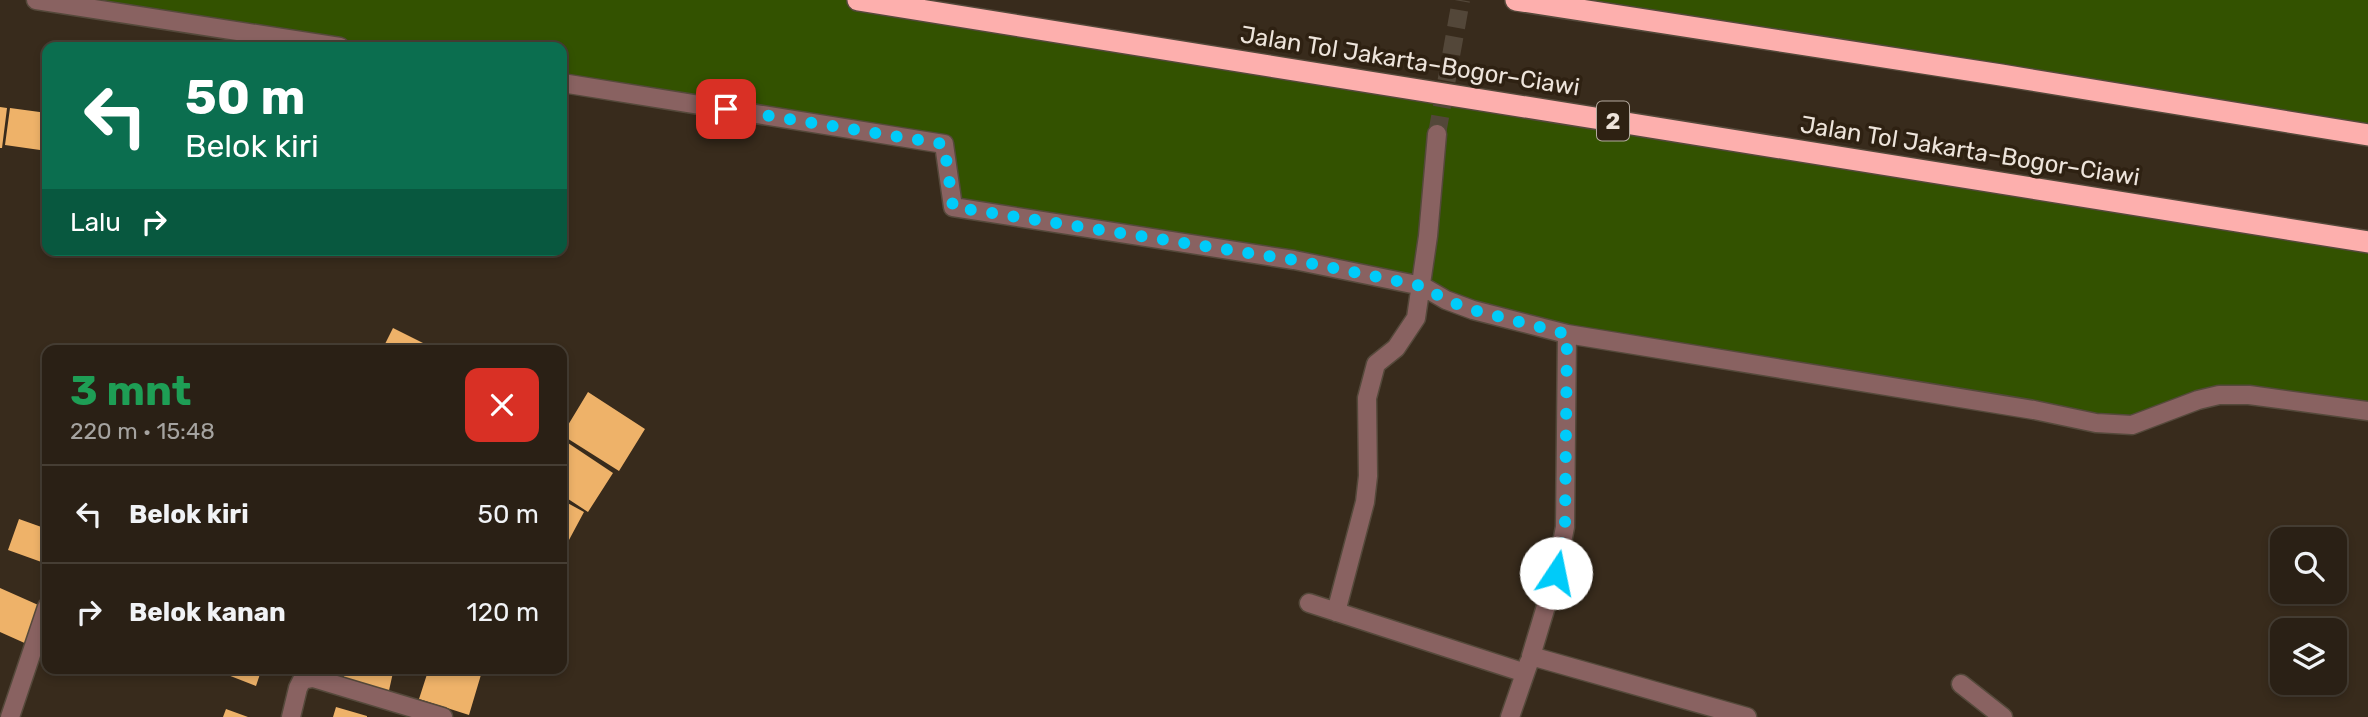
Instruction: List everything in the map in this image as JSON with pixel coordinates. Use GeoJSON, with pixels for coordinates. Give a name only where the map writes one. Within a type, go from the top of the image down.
{"type":"FeatureCollection","features":[{"type":"Feature","properties":{"kind":"highway","name":"Jalan Tol Jakarta–Bogor–Ciawi"},"geometry":{"type":"LineString","coordinates":[[858,0],[2368,242]]}},
{"type":"Feature","properties":{"kind":"highway"},"geometry":{"type":"LineString","coordinates":[[1516,0],[2368,135]]}},
{"type":"Feature","properties":{"kind":"street"},"geometry":{"type":"LineString","coordinates":[[36,0],[308,42]]}},
{"type":"Feature","properties":{"kind":"street"},"geometry":{"type":"LineString","coordinates":[[567,84],[944,144],[953,207],[1294,260],[1422,286],[1446,300],[1473,310],[1567,334],[2034,410],[2096,423],[2132,425],[2198,400],[2219,396],[2249,395],[2368,411]]}},
{"type":"Feature","properties":{"kind":"street"},"geometry":{"type":"LineString","coordinates":[[1336,612],[1365,502],[1368,476],[1367,398],[1376,364],[1396,348],[1416,318],[1422,286],[1437,134]]}},
{"type":"Feature","properties":{"kind":"street"},"geometry":{"type":"LineString","coordinates":[[1510,717],[1556,573],[1565,527],[1567,334]]}},
{"type":"Feature","properties":{"kind":"street"},"geometry":{"type":"LineString","coordinates":[[1309,603],[1528,664],[1747,717]]}},
{"type":"Feature","properties":{"kind":"street"},"geometry":{"type":"LineString","coordinates":[[10,717],[42,622]]}},
{"type":"Feature","properties":{"kind":"street"},"geometry":{"type":"LineString","coordinates":[[291,717],[302,680],[313,678],[443,717]]}},
{"type":"Feature","properties":{"kind":"street"},"geometry":{"type":"LineString","coordinates":[[1961,684],[2003,717]]}},
{"type":"Feature","properties":{"kind":"green space"},"geometry":{"type":"Polygon","coordinates":[[[28,0],[856,0],[2368,242],[2368,412],[2249,395],[2132,425],[1567,334],[1422,286],[953,207],[944,144],[567,85],[567,42],[296,42],[28,0]]]}},
{"type":"Feature","properties":{"kind":"green space"},"geometry":{"type":"Polygon","coordinates":[[[1516,0],[2368,0],[2368,135],[1516,0]]]}},
{"type":"Feature","properties":{"kind":"building"},"geometry":{"type":"Polygon","coordinates":[[[0,107],[7,108],[2,148],[0,148],[0,107]]]}},
{"type":"Feature","properties":{"kind":"building"},"geometry":{"type":"Polygon","coordinates":[[[10,108],[42,112],[42,150],[5,145],[10,108]]]}},
{"type":"Feature","properties":{"kind":"building"},"geometry":{"type":"Polygon","coordinates":[[[393,328],[427,345],[384,345],[393,328]]]}},
{"type":"Feature","properties":{"kind":"building"},"geometry":{"type":"Polygon","coordinates":[[[588,392],[645,429],[619,471],[567,438],[567,427],[588,392]]]}},
{"type":"Feature","properties":{"kind":"building"},"geometry":{"type":"Polygon","coordinates":[[[567,442],[613,473],[588,512],[567,498],[567,442]]]}},
{"type":"Feature","properties":{"kind":"building"},"geometry":{"type":"Polygon","coordinates":[[[567,503],[584,512],[567,544],[567,503]]]}},
{"type":"Feature","properties":{"kind":"building"},"geometry":{"type":"Polygon","coordinates":[[[19,519],[42,527],[42,562],[8,550],[19,519]]]}},
{"type":"Feature","properties":{"kind":"building"},"geometry":{"type":"Polygon","coordinates":[[[0,588],[42,607],[42,615],[29,645],[0,632],[0,588]]]}},
{"type":"Feature","properties":{"kind":"building"},"geometry":{"type":"Polygon","coordinates":[[[225,674],[260,674],[256,686],[225,674]]]}},
{"type":"Feature","properties":{"kind":"building"},"geometry":{"type":"Polygon","coordinates":[[[344,674],[393,674],[388,695],[342,683],[344,674]]]}},
{"type":"Feature","properties":{"kind":"building"},"geometry":{"type":"Polygon","coordinates":[[[427,674],[481,674],[469,715],[419,699],[427,674]]]}},
{"type":"Feature","properties":{"kind":"building"},"geometry":{"type":"Polygon","coordinates":[[[336,707],[367,716],[367,717],[333,717],[336,707]]]}},
{"type":"Feature","properties":{"kind":"building"},"geometry":{"type":"Polygon","coordinates":[[[226,709],[248,717],[223,717],[226,709]]]}},
{"type":"Feature","properties":{"kind":"tunnel"},"geometry":{"type":"LineString","coordinates":[[1437,134],[1461,0]]}},
{"type":"Feature","properties":{"kind":"route"},"geometry":{"type":"LineString","coordinates":[[726,109],[944,144],[953,207],[1294,260],[1422,286],[1446,300],[1473,310],[1567,334],[1565,527],[1556,573]]}}]}
